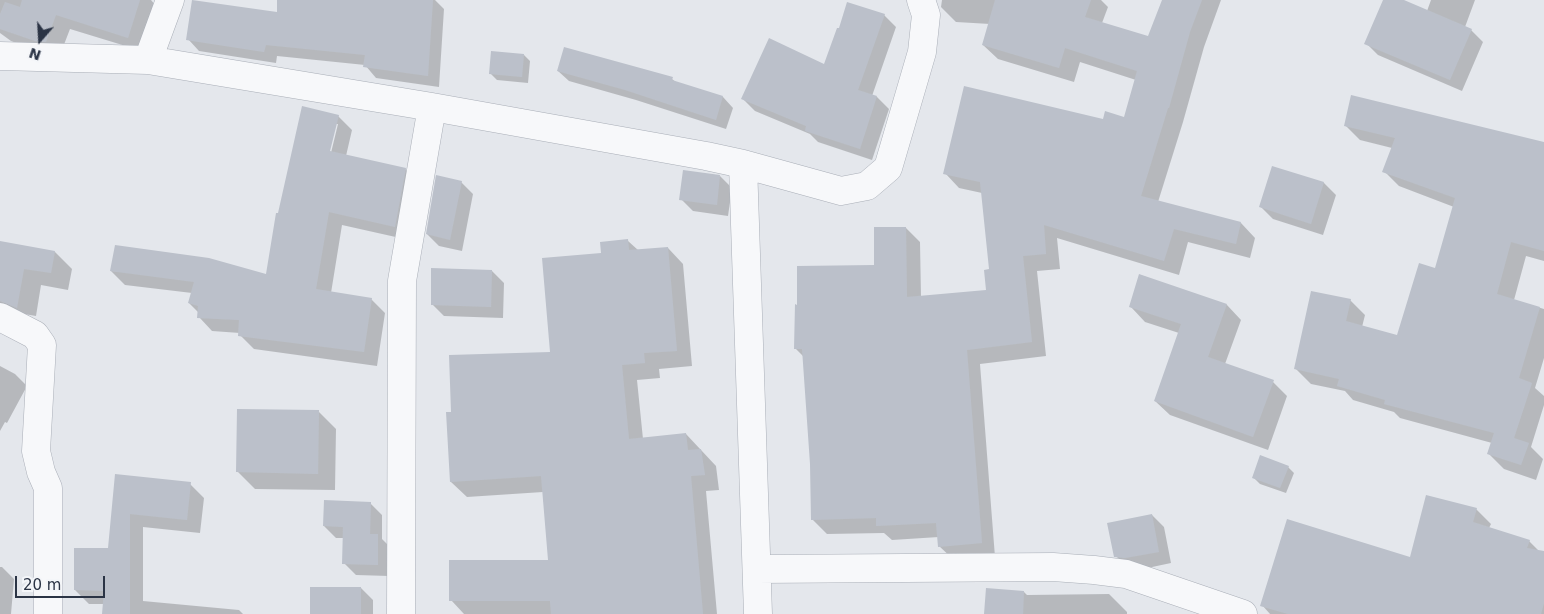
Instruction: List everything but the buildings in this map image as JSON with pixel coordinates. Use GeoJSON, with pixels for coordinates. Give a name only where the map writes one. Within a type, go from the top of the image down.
{"type":"FeatureCollection","features":[{"type":"Feature","properties":{"kind":"street"},"geometry":{"type":"LineString","coordinates":[[148,60],[170,0]]}},
{"type":"Feature","properties":{"kind":"street"},"geometry":{"type":"LineString","coordinates":[[0,57],[148,60],[432,107],[743,164],[841,191],[867,186],[888,168],[922,52],[926,15],[921,0]]}},
{"type":"Feature","properties":{"kind":"street"},"geometry":{"type":"LineString","coordinates":[[400,614],[402,281],[432,107]]}},
{"type":"Feature","properties":{"kind":"street"},"geometry":{"type":"LineString","coordinates":[[743,164],[758,614]]}},
{"type":"Feature","properties":{"kind":"street"},"geometry":{"type":"LineString","coordinates":[[0,318],[35,335],[42,345],[36,451],[41,472],[48,488],[48,614]]}},
{"type":"Feature","properties":{"kind":"street"},"geometry":{"type":"LineString","coordinates":[[757,569],[1053,567],[1094,570],[1126,574],[1243,614]]}}]}
